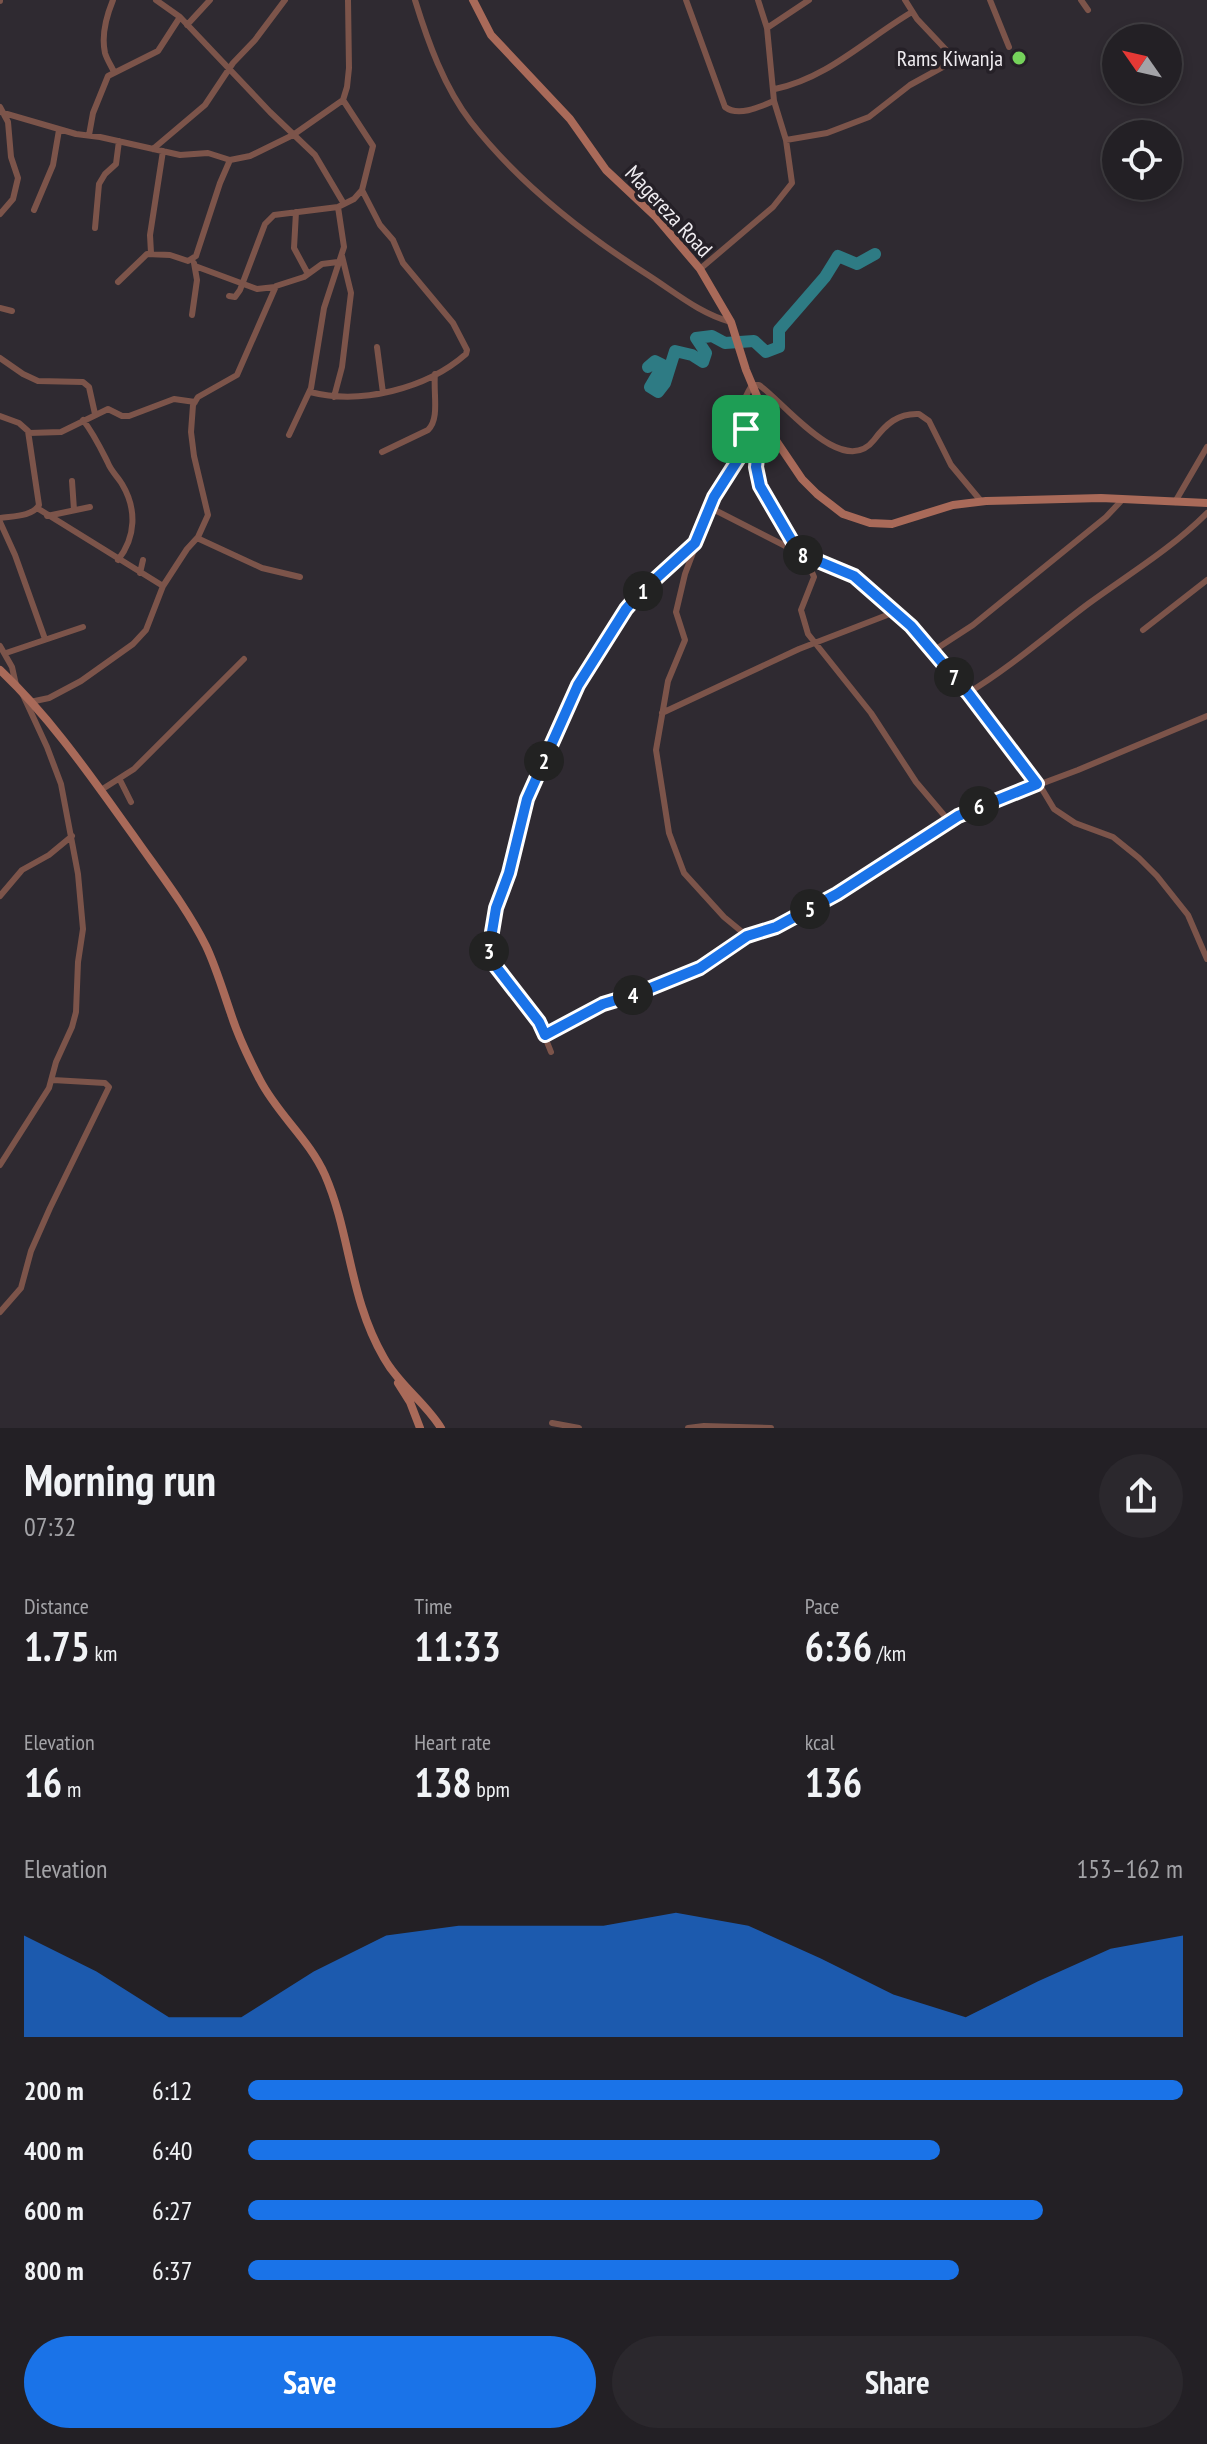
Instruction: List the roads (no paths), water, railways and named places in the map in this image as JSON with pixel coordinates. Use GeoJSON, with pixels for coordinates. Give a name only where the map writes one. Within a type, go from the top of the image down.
{"type":"FeatureCollection","features":[{"type":"Feature","properties":{"kind":"street"},"geometry":{"type":"LineString","coordinates":[[113,0],[104,38],[106,55],[114,72]]}},
{"type":"Feature","properties":{"kind":"street"},"geometry":{"type":"LineString","coordinates":[[156,0],[180,17],[315,155],[341,206],[344,240],[324,308],[310,392],[289,435]]}},
{"type":"Feature","properties":{"kind":"street"},"geometry":{"type":"LineString","coordinates":[[187,25],[210,0]]}},
{"type":"Feature","properties":{"kind":"street"},"geometry":{"type":"LineString","coordinates":[[153,149],[205,105],[230,67],[285,0]]}},
{"type":"Feature","properties":{"kind":"street"},"geometry":{"type":"LineString","coordinates":[[229,296],[237,296],[244,284],[269,218],[279,213],[341,206],[362,190],[373,146],[343,100],[349,68],[348,0]]}},
{"type":"Feature","properties":{"kind":"street"},"geometry":{"type":"LineString","coordinates":[[415,0],[429,42],[461,107],[525,181],[611,251],[709,316],[731,322]]}},
{"type":"Feature","properties":{"kind":"street","name":"Magereza Road"},"geometry":{"type":"LineString","coordinates":[[473,0],[491,35],[570,119],[606,170],[655,216],[700,269],[731,322],[752,385],[775,439],[802,479],[843,514],[870,523],[892,524],[953,505],[981,501],[1026,498],[1207,503]]}},
{"type":"Feature","properties":{"kind":"street"},"geometry":{"type":"LineString","coordinates":[[686,0],[725,107],[738,112],[774,101]]}},
{"type":"Feature","properties":{"kind":"street"},"geometry":{"type":"LineString","coordinates":[[700,269],[773,207],[788,190],[792,177],[786,140],[774,101],[767,28],[758,0]]}},
{"type":"Feature","properties":{"kind":"street"},"geometry":{"type":"LineString","coordinates":[[767,28],[809,0]]}},
{"type":"Feature","properties":{"kind":"street"},"geometry":{"type":"LineString","coordinates":[[786,140],[816,136],[869,117],[910,85],[950,63],[950,54],[905,0]]}},
{"type":"Feature","properties":{"kind":"street"},"geometry":{"type":"LineString","coordinates":[[990,0],[1009,47]]}},
{"type":"Feature","properties":{"kind":"street"},"geometry":{"type":"LineString","coordinates":[[1081,0],[1088,10]]}},
{"type":"Feature","properties":{"kind":"street"},"geometry":{"type":"LineString","coordinates":[[775,89],[795,84],[826,69],[912,12]]}},
{"type":"Feature","properties":{"kind":"street"},"geometry":{"type":"LineString","coordinates":[[89,135],[91,118],[104,83],[114,72],[158,51],[180,17]]}},
{"type":"Feature","properties":{"kind":"street"},"geometry":{"type":"LineString","coordinates":[[1,110],[59,130],[180,155],[208,153],[230,160],[250,156],[293,135],[343,100]]}},
{"type":"Feature","properties":{"kind":"street"},"geometry":{"type":"LineString","coordinates":[[0,214],[13,199],[18,178],[11,157],[8,122],[1,110]]}},
{"type":"Feature","properties":{"kind":"street"},"geometry":{"type":"LineString","coordinates":[[34,210],[53,165],[59,130]]}},
{"type":"Feature","properties":{"kind":"street"},"geometry":{"type":"LineString","coordinates":[[95,228],[99,184],[116,164],[119,141]]}},
{"type":"Feature","properties":{"kind":"street"},"geometry":{"type":"LineString","coordinates":[[151,253],[150,235],[163,151]]}},
{"type":"Feature","properties":{"kind":"street"},"geometry":{"type":"LineString","coordinates":[[192,315],[197,280],[194,263],[230,160]]}},
{"type":"Feature","properties":{"kind":"street"},"geometry":{"type":"LineString","coordinates":[[310,392],[334,397],[383,393],[435,374],[459,360],[467,350],[453,323],[403,263],[362,190]]}},
{"type":"Feature","properties":{"kind":"street"},"geometry":{"type":"LineString","coordinates":[[296,212],[294,248],[308,274]]}},
{"type":"Feature","properties":{"kind":"street"},"geometry":{"type":"LineString","coordinates":[[118,282],[143,256],[151,253],[194,263],[259,289],[275,287],[308,274],[322,264],[338,262]]}},
{"type":"Feature","properties":{"kind":"street"},"geometry":{"type":"LineString","coordinates":[[334,397],[342,367],[351,293],[341,255]]}},
{"type":"Feature","properties":{"kind":"street"},"geometry":{"type":"LineString","coordinates":[[29,433],[61,432],[108,409],[129,416],[174,399],[195,402],[237,375],[275,287]]}},
{"type":"Feature","properties":{"kind":"street"},"geometry":{"type":"LineString","coordinates":[[0,308],[12,311]]}},
{"type":"Feature","properties":{"kind":"street"},"geometry":{"type":"LineString","coordinates":[[377,347],[383,393]]}},
{"type":"Feature","properties":{"kind":"street"},"geometry":{"type":"LineString","coordinates":[[0,358],[38,381],[85,383],[89,387],[95,414]]}},
{"type":"Feature","properties":{"kind":"street"},"geometry":{"type":"LineString","coordinates":[[382,452],[428,430],[434,424],[435,374]]}},
{"type":"Feature","properties":{"kind":"street"},"geometry":{"type":"LineString","coordinates":[[747,936],[724,917],[684,873],[669,833],[657,758],[668,681],[684,644],[684,633],[676,612],[695,543],[709,507],[744,450],[746,429],[740,408],[752,385],[761,386],[796,421],[837,448],[847,451],[864,450],[891,421],[919,414],[929,421],[951,465],[981,501]]}},
{"type":"Feature","properties":{"kind":"street"},"geometry":{"type":"LineString","coordinates":[[30,702],[49,698],[74,685],[133,644],[146,630],[163,586],[197,538],[208,510],[194,456],[191,417],[195,402]]}},
{"type":"Feature","properties":{"kind":"street"},"geometry":{"type":"LineString","coordinates":[[0,416],[19,423],[29,433],[38,487],[37,508]]}},
{"type":"Feature","properties":{"kind":"street"},"geometry":{"type":"LineString","coordinates":[[83,420],[94,434],[130,505],[131,539],[118,560]]}},
{"type":"Feature","properties":{"kind":"street"},"geometry":{"type":"LineString","coordinates":[[746,429],[759,440],[756,467],[760,486],[814,577],[801,616],[813,643],[871,713],[916,782],[949,821]]}},
{"type":"Feature","properties":{"kind":"street"},"geometry":{"type":"LineString","coordinates":[[1175,502],[1207,447]]}},
{"type":"Feature","properties":{"kind":"street"},"geometry":{"type":"LineString","coordinates":[[72,481],[74,510]]}},
{"type":"Feature","properties":{"kind":"street"},"geometry":{"type":"LineString","coordinates":[[933,651],[973,625],[1106,517],[1123,499]]}},
{"type":"Feature","properties":{"kind":"street"},"geometry":{"type":"LineString","coordinates":[[47,516],[90,507]]}},
{"type":"Feature","properties":{"kind":"street"},"geometry":{"type":"LineString","coordinates":[[709,507],[802,554],[848,571],[895,612],[968,693],[1061,815],[1113,837],[1143,861],[1188,915],[1207,959]]}},
{"type":"Feature","properties":{"kind":"street"},"geometry":{"type":"LineString","coordinates":[[37,508],[163,586]]}},
{"type":"Feature","properties":{"kind":"street"},"geometry":{"type":"LineString","coordinates":[[37,508],[30,513],[0,520],[45,639]]}},
{"type":"Feature","properties":{"kind":"street"},"geometry":{"type":"LineString","coordinates":[[968,693],[998,675],[1090,602],[1168,549],[1207,513]]}},
{"type":"Feature","properties":{"kind":"street"},"geometry":{"type":"LineString","coordinates":[[197,538],[262,568],[300,577]]}},
{"type":"Feature","properties":{"kind":"street"},"geometry":{"type":"LineString","coordinates":[[551,1052],[539,1022],[494,964],[489,950],[496,908],[509,873],[527,799],[578,685],[626,609],[695,543]]}},
{"type":"Feature","properties":{"kind":"street"},"geometry":{"type":"LineString","coordinates":[[140,573],[143,560]]}},
{"type":"Feature","properties":{"kind":"street"},"geometry":{"type":"LineString","coordinates":[[1143,630],[1207,580]]}},
{"type":"Feature","properties":{"kind":"street"},"geometry":{"type":"LineString","coordinates":[[662,713],[813,643],[895,612]]}},
{"type":"Feature","properties":{"kind":"street"},"geometry":{"type":"LineString","coordinates":[[6,653],[83,627]]}},
{"type":"Feature","properties":{"kind":"street"},"geometry":{"type":"LineString","coordinates":[[0,646],[6,653],[59,777],[72,836],[83,929],[74,1020],[56,1062],[53,1080],[6,1147],[0,1165]]}},
{"type":"Feature","properties":{"kind":"street"},"geometry":{"type":"LineString","coordinates":[[101,790],[120,780],[189,717],[244,659]]}},
{"type":"Feature","properties":{"kind":"street"},"geometry":{"type":"LineString","coordinates":[[0,670],[101,790],[181,903],[211,958],[232,1018],[262,1083],[323,1171],[337,1210],[363,1313],[410,1402],[420,1428]]}},
{"type":"Feature","properties":{"kind":"street"},"geometry":{"type":"LineString","coordinates":[[545,1035],[603,1004],[700,968],[747,936],[776,927],[837,894],[949,821],[978,806],[1078,770],[1207,716]]}},
{"type":"Feature","properties":{"kind":"street"},"geometry":{"type":"LineString","coordinates":[[120,780],[131,802]]}},
{"type":"Feature","properties":{"kind":"street"},"geometry":{"type":"LineString","coordinates":[[0,896],[22,870],[49,855],[72,836]]}},
{"type":"Feature","properties":{"kind":"street"},"geometry":{"type":"LineString","coordinates":[[0,1312],[21,1288],[31,1251],[109,1087],[105,1083],[53,1080]]}},
{"type":"Feature","properties":{"kind":"street"},"geometry":{"type":"LineString","coordinates":[[394,1375],[421,1400],[441,1428]]}},
{"type":"Feature","properties":{"kind":"street"},"geometry":{"type":"LineString","coordinates":[[552,1423],[579,1428]]}},
{"type":"Feature","properties":{"kind":"street"},"geometry":{"type":"LineString","coordinates":[[688,1428],[771,1428]]}},
{"type":"Feature","properties":{"kind":"waterway"},"geometry":{"type":"LineString","coordinates":[[648,367],[655,361],[663,365],[650,387],[658,392],[665,383],[675,351],[692,355],[703,362],[706,353],[696,338],[712,336],[725,343],[754,341],[766,352],[779,347],[779,330],[825,277],[838,256],[857,264],[875,254]]}},
{"type":"Feature","properties":{"kind":"place","name":"Rams Kiwanja"},"geometry":{"type":"Point","coordinates":[1019,58]}}]}
